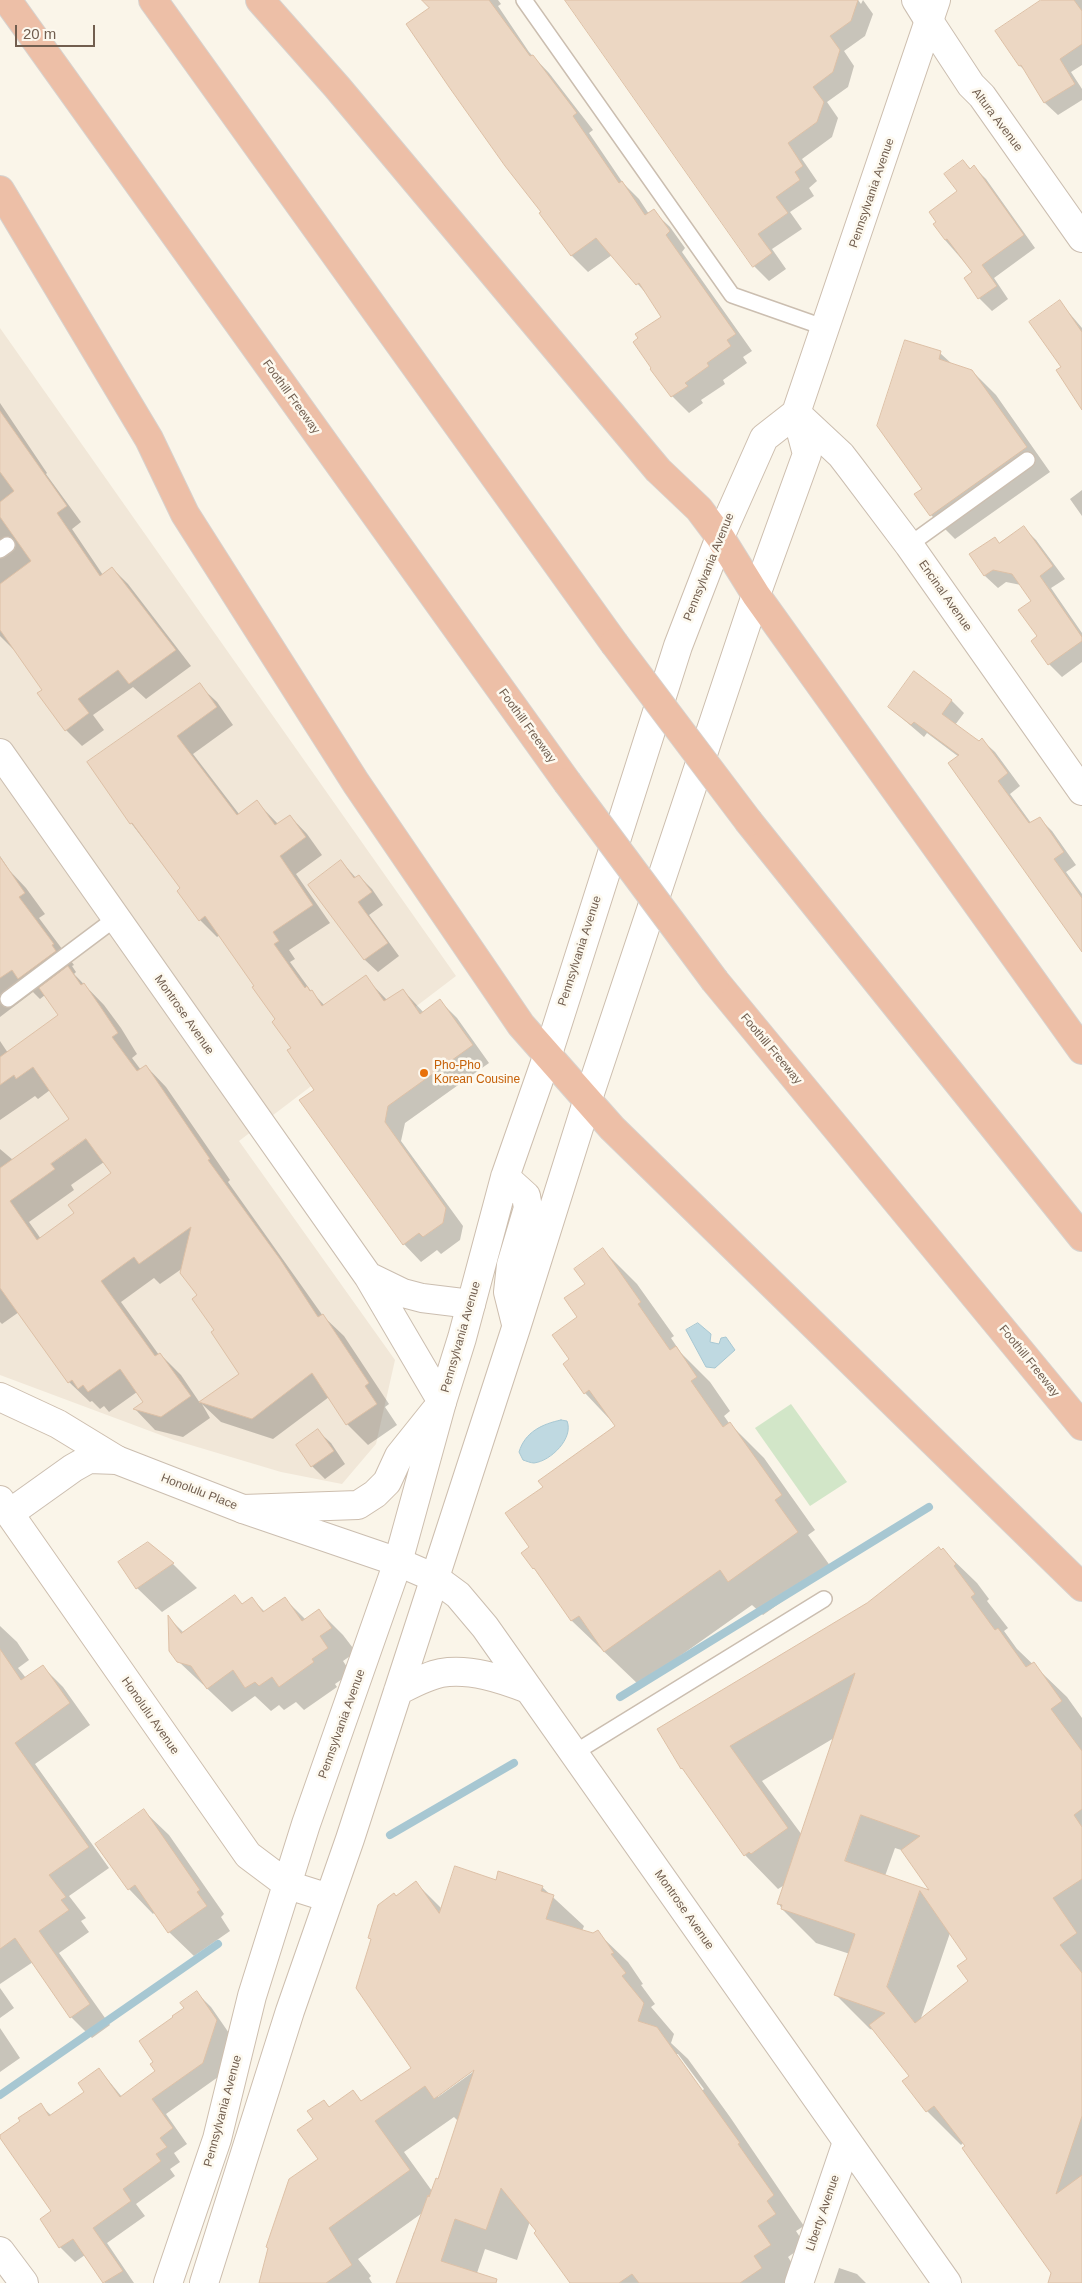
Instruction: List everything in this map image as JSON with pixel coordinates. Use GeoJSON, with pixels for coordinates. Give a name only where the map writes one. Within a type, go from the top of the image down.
{"type":"FeatureCollection","features":[{"type":"Feature","properties":{"kind":"highway","name":"Foothill Freeway"},"geometry":{"type":"LineString","coordinates":[[7,0],[567,782],[715,981],[1082,1426]]}},
{"type":"Feature","properties":{"kind":"highway"},"geometry":{"type":"LineString","coordinates":[[153,0],[614,643],[749,822],[1082,1237]]}},
{"type":"Feature","properties":{"kind":"highway"},"geometry":{"type":"LineString","coordinates":[[260,0],[337,87],[658,470],[699,509],[720,537],[756,595],[1082,1050]]}},
{"type":"Feature","properties":{"kind":"highway"},"geometry":{"type":"LineString","coordinates":[[0,190],[149,439],[185,514],[345,767],[521,1025],[548,1054],[587,1102],[633,1149],[1082,1587]]}},
{"type":"Feature","properties":{"kind":"main road","name":"Pennsylvania Avenue"},"geometry":{"type":"LineString","coordinates":[[168,2283],[218,2139],[252,1996],[306,1824],[398,1562],[505,1177],[548,1054],[678,646],[720,537],[764,438],[796,413],[826,328],[927,7]]}},
{"type":"Feature","properties":{"kind":"main road","name":"Altura Avenue"},"geometry":{"type":"LineString","coordinates":[[927,7],[971,85],[982,96],[1082,238]]}},
{"type":"Feature","properties":{"kind":"main road","name":"Encinal Avenue"},"geometry":{"type":"LineString","coordinates":[[796,413],[841,456],[909,545],[1082,791]]}},
{"type":"Feature","properties":{"kind":"main road"},"geometry":{"type":"LineString","coordinates":[[204,2283],[290,2011],[435,1578],[587,1102],[756,595],[807,454],[796,413]]}},
{"type":"Feature","properties":{"kind":"main road","name":"Montrose Avenue"},"geometry":{"type":"LineString","coordinates":[[0,753],[368,1276],[442,1402]]}},
{"type":"Feature","properties":{"kind":"main road"},"geometry":{"type":"LineString","coordinates":[[505,1177],[526,1196],[528,1208],[511,1265],[508,1292],[516,1328]]}},
{"type":"Feature","properties":{"kind":"main road","name":"Montrose Avenue"},"geometry":{"type":"LineString","coordinates":[[368,1276],[403,1293],[422,1298],[471,1304]]}},
{"type":"Feature","properties":{"kind":"main road"},"geometry":{"type":"LineString","coordinates":[[0,1397],[58,1424],[117,1460]]}},
{"type":"Feature","properties":{"kind":"main road"},"geometry":{"type":"LineString","coordinates":[[243,1509],[358,1505],[375,1494],[387,1482],[400,1456],[442,1402]]}},
{"type":"Feature","properties":{"kind":"main road","name":"Honolulu Place"},"geometry":{"type":"LineString","coordinates":[[5,1506],[89,1459],[117,1460],[243,1509],[398,1562]]}},
{"type":"Feature","properties":{"kind":"main road","name":"Honolulu Avenue"},"geometry":{"type":"LineString","coordinates":[[5,1506],[248,1855],[288,1885],[329,1898]]}},
{"type":"Feature","properties":{"kind":"main road","name":"Montrose Avenue"},"geometry":{"type":"LineString","coordinates":[[398,1562],[435,1578],[458,1595],[472,1610],[947,2283]]}},
{"type":"Feature","properties":{"kind":"main road"},"geometry":{"type":"LineString","coordinates":[[398,1692],[424,1678],[442,1673],[473,1673],[501,1678],[528,1689]]}},
{"type":"Feature","properties":{"kind":"main road","name":"Liberty Avenue"},"geometry":{"type":"LineString","coordinates":[[800,2283],[847,2142]]}},
{"type":"Feature","properties":{"kind":"main road"},"geometry":{"type":"LineString","coordinates":[[0,2251],[24,2283]]}},
{"type":"Feature","properties":{"kind":"lane"},"geometry":{"type":"LineString","coordinates":[[524,0],[732,295],[826,328]]}},
{"type":"Feature","properties":{"kind":"lane"},"geometry":{"type":"LineString","coordinates":[[909,545],[1027,460]]}},
{"type":"Feature","properties":{"kind":"lane"},"geometry":{"type":"LineString","coordinates":[[8,999],[116,918]]}},
{"type":"Feature","properties":{"kind":"lane"},"geometry":{"type":"LineString","coordinates":[[574,1753],[824,1599]]}},
{"type":"Feature","properties":{"kind":"shaded area"},"geometry":{"type":"Polygon","coordinates":[[[0,328],[456,976],[239,1141],[395,1360],[376,1444],[342,1484],[281,1472],[174,1440],[0,1375],[0,328]]]}},
{"type":"Feature","properties":{"kind":"green space"},"geometry":{"type":"Polygon","coordinates":[[[791,1404],[847,1482],[810,1506],[755,1428],[791,1404]]]}},
{"type":"Feature","properties":{"kind":"water"},"geometry":{"type":"Polygon","coordinates":[[[698,1323],[711,1334],[710,1342],[719,1344],[721,1338],[726,1337],[735,1350],[715,1368],[706,1367],[686,1330],[698,1323]]]}},
{"type":"Feature","properties":{"kind":"water"},"geometry":{"type":"Polygon","coordinates":[[[561,1420],[567,1421],[568,1428],[560,1448],[541,1461],[533,1463],[523,1460],[519,1452],[525,1439],[535,1430],[561,1420]]]}},
{"type":"Feature","properties":{"kind":"building"},"geometry":{"type":"Polygon","coordinates":[[[422,0],[489,0],[530,56],[533,55],[577,113],[573,116],[619,183],[622,181],[645,215],[654,209],[670,231],[666,235],[736,334],[727,340],[731,346],[707,363],[709,366],[685,383],[688,386],[671,397],[633,342],[638,338],[635,334],[661,317],[639,283],[636,285],[596,238],[571,256],[449,87],[406,24],[429,8],[422,0]]]}},
{"type":"Feature","properties":{"kind":"building"},"geometry":{"type":"Polygon","coordinates":[[[565,0],[858,0],[851,21],[830,36],[840,50],[833,72],[813,87],[824,102],[817,122],[788,143],[803,166],[795,172],[800,180],[776,197],[788,213],[758,234],[772,253],[753,267],[565,0]]]}},
{"type":"Feature","properties":{"kind":"building"},"geometry":{"type":"Polygon","coordinates":[[[1041,0],[1074,0],[1082,11],[1082,44],[1060,59],[1075,84],[1044,103],[1021,65],[1019,66],[995,31],[1041,0]]]}},
{"type":"Feature","properties":{"kind":"building"},"geometry":{"type":"Polygon","coordinates":[[[963,160],[970,169],[974,165],[1024,235],[982,265],[997,286],[978,299],[964,278],[972,272],[933,224],[936,222],[929,212],[957,191],[944,174],[963,160]]]}},
{"type":"Feature","properties":{"kind":"building"},"geometry":{"type":"Polygon","coordinates":[[[1060,300],[1082,332],[1082,410],[1056,370],[1061,367],[1029,322],[1060,300]]]}},
{"type":"Feature","properties":{"kind":"building"},"geometry":{"type":"Polygon","coordinates":[[[905,340],[941,351],[939,359],[972,370],[1027,447],[930,516],[914,494],[922,489],[877,426],[905,340]]]}},
{"type":"Feature","properties":{"kind":"building"},"geometry":{"type":"Polygon","coordinates":[[[0,411],[67,506],[57,513],[100,576],[112,567],[176,650],[129,684],[118,670],[78,699],[89,713],[65,731],[37,693],[42,690],[0,630],[0,584],[31,561],[0,517],[0,502],[14,491],[0,472],[0,411]]]}},
{"type":"Feature","properties":{"kind":"building"},"geometry":{"type":"Polygon","coordinates":[[[1024,526],[1053,566],[1040,576],[1082,637],[1082,641],[1048,665],[1031,641],[1037,636],[1018,610],[1031,601],[1012,574],[993,570],[984,576],[969,554],[995,537],[999,543],[1024,526]]]}},
{"type":"Feature","properties":{"kind":"building"},"geometry":{"type":"Polygon","coordinates":[[[914,671],[952,700],[942,714],[979,741],[982,738],[1008,773],[998,781],[1029,823],[1040,817],[1064,852],[1054,859],[1082,898],[1082,952],[948,763],[959,755],[914,722],[911,725],[888,707],[914,671]]]}},
{"type":"Feature","properties":{"kind":"building"},"geometry":{"type":"Polygon","coordinates":[[[200,683],[217,707],[177,736],[237,815],[257,800],[275,825],[290,815],[306,837],[280,856],[313,905],[273,932],[279,941],[274,944],[305,988],[307,986],[310,991],[312,990],[322,1006],[366,975],[384,1001],[403,989],[420,1014],[440,999],[473,1045],[388,1106],[385,1122],[446,1208],[443,1223],[423,1237],[419,1233],[403,1245],[299,1100],[314,1090],[287,1050],[291,1048],[272,1022],[275,1019],[252,987],[254,986],[205,916],[199,921],[177,891],[180,888],[132,823],[130,824],[87,762],[200,683]]]}},
{"type":"Feature","properties":{"kind":"building"},"geometry":{"type":"Polygon","coordinates":[[[0,857],[25,893],[19,897],[54,944],[52,945],[56,951],[18,979],[12,970],[0,978],[0,857]]]}},
{"type":"Feature","properties":{"kind":"building"},"geometry":{"type":"Polygon","coordinates":[[[341,860],[354,878],[359,875],[372,892],[358,902],[388,943],[364,960],[308,885],[341,860]]]}},
{"type":"Feature","properties":{"kind":"building"},"geometry":{"type":"Polygon","coordinates":[[[68,966],[81,985],[84,983],[118,1033],[112,1037],[137,1071],[146,1065],[210,1159],[208,1160],[280,1259],[318,1317],[323,1314],[369,1383],[365,1386],[377,1404],[346,1425],[312,1373],[252,1419],[199,1402],[239,1374],[211,1332],[214,1330],[192,1299],[197,1295],[180,1273],[191,1227],[139,1264],[134,1257],[101,1281],[155,1356],[160,1353],[191,1396],[161,1417],[133,1409],[143,1402],[120,1369],[88,1392],[83,1385],[78,1389],[72,1380],[68,1383],[0,1288],[0,1168],[69,1119],[33,1067],[16,1079],[14,1075],[0,1085],[0,1057],[58,1015],[39,988],[68,966]],[[86,1139],[51,1164],[55,1169],[10,1201],[37,1240],[74,1213],[68,1205],[111,1173],[86,1139]]]}},
{"type":"Feature","properties":{"kind":"building"},"geometry":{"type":"Polygon","coordinates":[[[603,1248],[641,1302],[638,1304],[670,1350],[676,1346],[697,1377],[691,1381],[723,1427],[730,1422],[782,1495],[775,1500],[798,1532],[728,1582],[720,1570],[604,1652],[579,1616],[571,1621],[534,1568],[521,1553],[529,1547],[505,1513],[543,1487],[538,1481],[615,1426],[589,1390],[584,1394],[563,1364],[569,1359],[552,1335],[577,1317],[564,1298],[585,1284],[574,1269],[603,1248]]]}},
{"type":"Feature","properties":{"kind":"building"},"geometry":{"type":"Polygon","coordinates":[[[318,1429],[334,1451],[311,1467],[296,1445],[318,1429]]]}},
{"type":"Feature","properties":{"kind":"building"},"geometry":{"type":"Polygon","coordinates":[[[148,1542],[174,1563],[136,1589],[118,1562],[148,1542]]]}},
{"type":"Feature","properties":{"kind":"building"},"geometry":{"type":"Polygon","coordinates":[[[939,1547],[941,1550],[943,1548],[956,1564],[954,1566],[975,1594],[971,1597],[995,1630],[998,1628],[1026,1667],[1034,1662],[1062,1701],[1051,1709],[1082,1751],[1082,1809],[1074,1815],[1082,1827],[1082,1879],[1053,1898],[1077,1933],[1060,1945],[1082,1973],[1082,2116],[1056,2194],[1082,2175],[1082,2283],[1048,2283],[1051,2273],[962,2148],[965,2146],[934,2106],[926,2112],[902,2081],[909,2076],[869,2025],[885,2013],[834,1995],[855,1934],[781,1909],[782,1905],[777,1904],[855,1673],[730,1746],[788,1828],[751,1854],[749,1852],[744,1856],[681,1769],[657,1729],[867,1603],[939,1547]],[[861,1815],[845,1861],[929,1890],[901,1850],[920,1836],[861,1815]],[[920,1891],[887,1987],[915,2023],[968,1981],[957,1966],[967,1959],[920,1891]]]}},
{"type":"Feature","properties":{"kind":"building"},"geometry":{"type":"Polygon","coordinates":[[[235,1595],[242,1604],[252,1597],[263,1612],[285,1597],[302,1621],[319,1609],[332,1628],[320,1636],[328,1648],[312,1659],[314,1662],[279,1687],[272,1677],[259,1686],[255,1682],[245,1688],[233,1670],[207,1689],[191,1666],[177,1662],[169,1651],[168,1615],[181,1633],[235,1595]]]}},
{"type":"Feature","properties":{"kind":"building"},"geometry":{"type":"Polygon","coordinates":[[[0,1649],[21,1680],[43,1665],[70,1703],[15,1743],[89,1847],[49,1875],[66,1897],[61,1900],[69,1910],[39,1931],[90,2004],[70,2018],[15,1938],[0,1949],[0,1649]]]}},
{"type":"Feature","properties":{"kind":"building"},"geometry":{"type":"Polygon","coordinates":[[[144,1809],[200,1890],[197,1892],[207,1906],[168,1933],[135,1885],[128,1890],[95,1844],[144,1809]]]}},
{"type":"Feature","properties":{"kind":"building"},"geometry":{"type":"Polygon","coordinates":[[[455,1866],[496,1880],[498,1871],[543,1886],[541,1891],[554,1895],[546,1919],[593,1933],[598,1930],[614,1953],[611,1954],[626,1973],[622,1976],[644,2003],[638,2021],[657,2027],[740,2143],[738,2144],[774,2195],[767,2201],[776,2214],[758,2226],[771,2245],[754,2256],[762,2268],[740,2283],[639,2283],[632,2274],[619,2283],[570,2283],[534,2233],[536,2231],[501,2188],[486,2230],[455,2219],[441,2261],[497,2279],[496,2283],[396,2283],[428,2195],[429,2197],[436,2178],[438,2179],[474,2070],[434,2099],[425,2086],[375,2121],[410,2170],[329,2228],[352,2265],[326,2283],[259,2283],[268,2248],[266,2247],[289,2179],[318,2159],[297,2130],[313,2119],[307,2111],[324,2100],[329,2107],[353,2090],[361,2101],[411,2068],[356,1988],[371,1939],[368,1938],[378,1905],[394,1893],[396,1896],[416,1881],[439,1913],[455,1866]]]}},
{"type":"Feature","properties":{"kind":"building"},"geometry":{"type":"Polygon","coordinates":[[[197,1991],[217,2020],[203,2063],[152,2099],[173,2128],[160,2138],[167,2147],[156,2154],[161,2161],[123,2189],[131,2201],[93,2228],[123,2271],[103,2283],[73,2239],[59,2248],[40,2219],[51,2211],[0,2138],[0,2135],[20,2121],[18,2118],[41,2103],[49,2116],[84,2092],[78,2083],[99,2068],[120,2097],[155,2071],[150,2064],[153,2062],[139,2041],[184,2008],[180,2003],[197,1991]]]}},
{"type":"Feature","properties":{"kind":"waterway"},"geometry":{"type":"LineString","coordinates":[[620,1697],[929,1507]]}},
{"type":"Feature","properties":{"kind":"waterway"},"geometry":{"type":"LineString","coordinates":[[390,1835],[514,1763]]}},
{"type":"Feature","properties":{"kind":"waterway"},"geometry":{"type":"LineString","coordinates":[[0,2095],[218,1944]]}},
{"type":"Feature","properties":{"kind":"place","name":"Pho-Pho Korean Cousine"},"geometry":{"type":"Point","coordinates":[424,1073]}}]}
